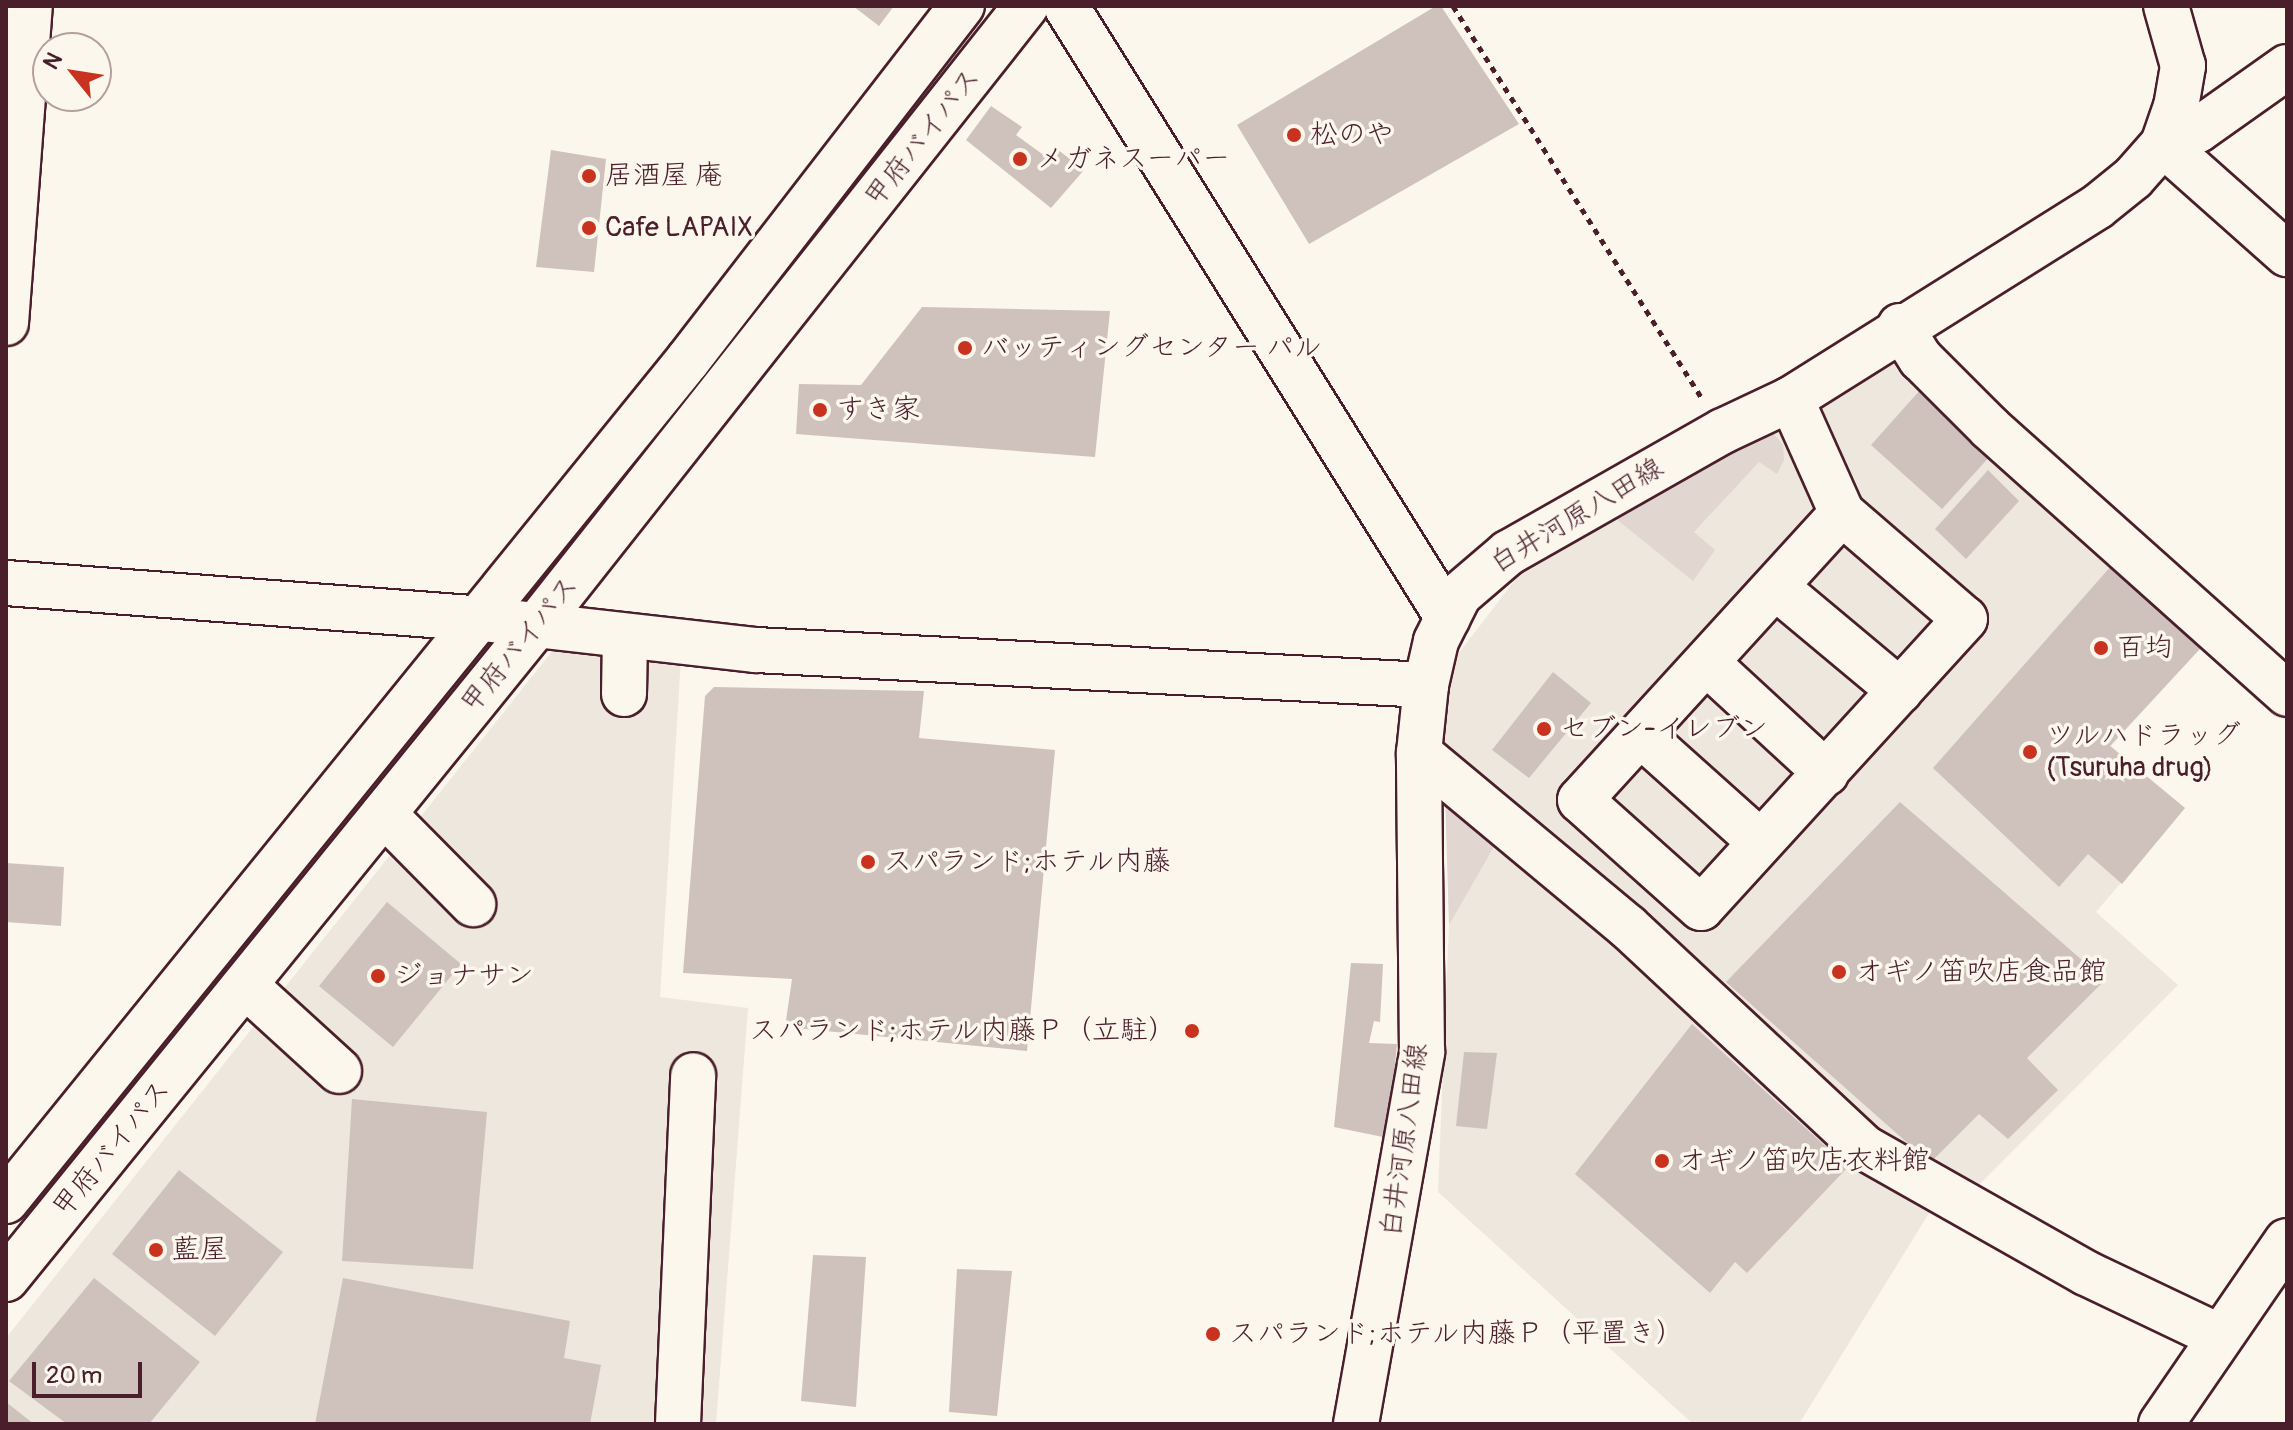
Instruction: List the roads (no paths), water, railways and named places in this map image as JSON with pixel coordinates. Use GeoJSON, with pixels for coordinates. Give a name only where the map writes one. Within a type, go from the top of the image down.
{"type":"FeatureCollection","features":[{"type":"Feature","properties":{"kind":"main road"},"geometry":{"type":"LineString","coordinates":[[6,323],[30,6]]}},
{"type":"Feature","properties":{"kind":"main road","name":"甲府バイパス"},"geometry":{"type":"LineString","coordinates":[[6,1201],[474,618],[688,360],[962,6]]}},
{"type":"Feature","properties":{"kind":"main road","name":"甲府バイパス"},"geometry":{"type":"LineString","coordinates":[[6,1279],[536,626],[1026,6]]}},
{"type":"Feature","properties":{"kind":"main road"},"geometry":{"type":"LineString","coordinates":[[1066,6],[1448,618]]}},
{"type":"Feature","properties":{"kind":"main road","name":"白井河原八田線"},"geometry":{"type":"LineString","coordinates":[[1356,1424],[1422,1052],[1419,753],[1426,685],[1436,641],[1459,595],[1508,553],[1723,431],[1791,399],[1900,326],[2097,207],[2133,178],[2163,144],[2183,66],[2166,6]]}},
{"type":"Feature","properties":{"kind":"main road"},"geometry":{"type":"LineString","coordinates":[[2287,67],[2198,130],[2163,144],[2287,254]]}},
{"type":"Feature","properties":{"kind":"main road"},"geometry":{"type":"LineString","coordinates":[[1900,326],[1921,359],[1990,428],[2287,694]]}},
{"type":"Feature","properties":{"kind":"main road"},"geometry":{"type":"LineString","coordinates":[[1791,399],[1842,513],[1965,619],[1701,908],[1580,800],[1778,589],[1842,513]]}},
{"type":"Feature","properties":{"kind":"main road"},"geometry":{"type":"LineString","coordinates":[[6,583],[474,618],[756,650],[1426,685]]}},
{"type":"Feature","properties":{"kind":"main road"},"geometry":{"type":"LineString","coordinates":[[1778,589],[1900,691]]}},
{"type":"Feature","properties":{"kind":"main road"},"geometry":{"type":"LineString","coordinates":[[624,694],[625,637]]}},
{"type":"Feature","properties":{"kind":"main road"},"geometry":{"type":"LineString","coordinates":[[1708,664],[1826,773]]}},
{"type":"Feature","properties":{"kind":"main road"},"geometry":{"type":"LineString","coordinates":[[1641,735],[1759,841]]}},
{"type":"Feature","properties":{"kind":"main road"},"geometry":{"type":"LineString","coordinates":[[1419,753],[1628,927],[1865,1148],[2086,1273],[2220,1337]]}},
{"type":"Feature","properties":{"kind":"main road"},"geometry":{"type":"LineString","coordinates":[[384,814],[473,904]]}},
{"type":"Feature","properties":{"kind":"main road"},"geometry":{"type":"LineString","coordinates":[[246,986],[339,1071]]}},
{"type":"Feature","properties":{"kind":"main road"},"geometry":{"type":"LineString","coordinates":[[678,1424],[693,1075]]}},
{"type":"Feature","properties":{"kind":"main road"},"geometry":{"type":"LineString","coordinates":[[2161,1424],[2287,1241]]}},
{"type":"Feature","properties":{"kind":"place","name":"松のや"},"geometry":{"type":"Point","coordinates":[1294,135]}},
{"type":"Feature","properties":{"kind":"place","name":"メガネスーパー"},"geometry":{"type":"Point","coordinates":[1020,159]}},
{"type":"Feature","properties":{"kind":"place","name":"居酒屋 庵"},"geometry":{"type":"Point","coordinates":[589,176]}},
{"type":"Feature","properties":{"kind":"place","name":"Cafe LAPAIX"},"geometry":{"type":"Point","coordinates":[589,228]}},
{"type":"Feature","properties":{"kind":"place","name":"バッティングセンター パル"},"geometry":{"type":"Point","coordinates":[965,348]}},
{"type":"Feature","properties":{"kind":"place","name":"すき家"},"geometry":{"type":"Point","coordinates":[820,410]}},
{"type":"Feature","properties":{"kind":"place","name":"百均"},"geometry":{"type":"Point","coordinates":[2101,648]}},
{"type":"Feature","properties":{"kind":"place","name":"セブン-イレブン"},"geometry":{"type":"Point","coordinates":[1544,729]}},
{"type":"Feature","properties":{"kind":"place","name":"ツルハドラッグ (Tsuruha drug)"},"geometry":{"type":"Point","coordinates":[2030,752]}},
{"type":"Feature","properties":{"kind":"place","name":"スパランド;ホテル内藤"},"geometry":{"type":"Point","coordinates":[868,862]}},
{"type":"Feature","properties":{"kind":"place","name":"オギノ笛吹店食品館"},"geometry":{"type":"Point","coordinates":[1839,972]}},
{"type":"Feature","properties":{"kind":"place","name":"ジョナサン"},"geometry":{"type":"Point","coordinates":[378,976]}},
{"type":"Feature","properties":{"kind":"place","name":"スパランド;ホテル内藤Ｐ（立駐）"},"geometry":{"type":"Point","coordinates":[1192,1031]}},
{"type":"Feature","properties":{"kind":"place","name":"オギノ笛吹店衣料館"},"geometry":{"type":"Point","coordinates":[1662,1161]}},
{"type":"Feature","properties":{"kind":"place","name":"藍屋"},"geometry":{"type":"Point","coordinates":[156,1250]}},
{"type":"Feature","properties":{"kind":"place","name":"スパランド;ホテル内藤Ｐ（平置き）"},"geometry":{"type":"Point","coordinates":[1213,1334]}}]}
